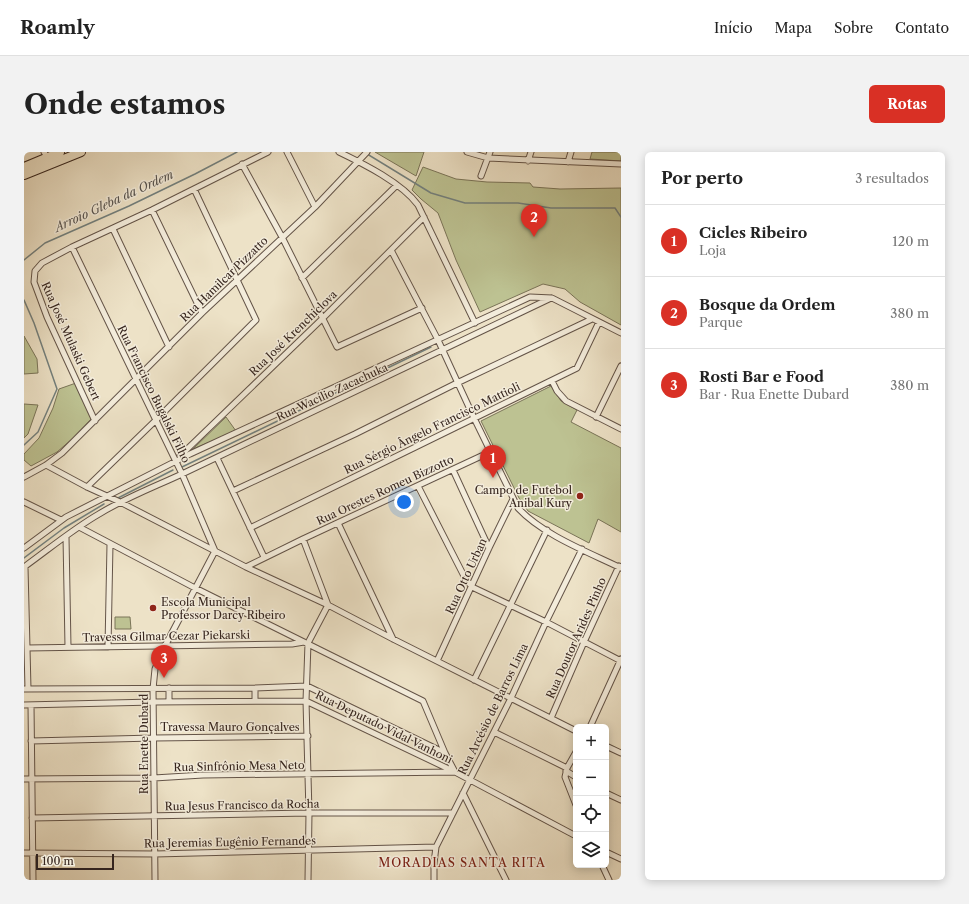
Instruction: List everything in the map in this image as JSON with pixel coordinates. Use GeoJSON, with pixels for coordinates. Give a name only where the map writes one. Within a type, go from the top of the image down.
{"type":"FeatureCollection","features":[{"type":"Feature","properties":{"kind":"highway"},"geometry":{"type":"LineString","coordinates":[[26,164],[45,155],[60,152]]}},
{"type":"Feature","properties":{"kind":"highway"},"geometry":{"type":"LineString","coordinates":[[24,175],[81,152]]}},
{"type":"Feature","properties":{"kind":"street","name":"Rua José Mulaski Gebert"},"geometry":{"type":"LineString","coordinates":[[95,421],[47,317],[34,282],[35,271],[42,263],[72,247],[113,229],[268,152]]}},
{"type":"Feature","properties":{"kind":"street"},"geometry":{"type":"LineString","coordinates":[[287,152],[315,207]]}},
{"type":"Feature","properties":{"kind":"street"},"geometry":{"type":"LineString","coordinates":[[339,152],[360,161],[397,185],[412,197],[418,205],[475,322]]}},
{"type":"Feature","properties":{"kind":"street","name":"Rua Hamilcar Pizzatto"},"geometry":{"type":"LineString","coordinates":[[95,421],[202,314],[315,207],[367,152]]}},
{"type":"Feature","properties":{"kind":"street"},"geometry":{"type":"LineString","coordinates":[[467,152],[488,158],[621,164]]}},
{"type":"Feature","properties":{"kind":"street"},"geometry":{"type":"LineString","coordinates":[[481,176],[490,152]]}},
{"type":"Feature","properties":{"kind":"street"},"geometry":{"type":"LineString","coordinates":[[528,161],[531,152]]}},
{"type":"Feature","properties":{"kind":"street"},"geometry":{"type":"LineString","coordinates":[[568,162],[571,152]]}},
{"type":"Feature","properties":{"kind":"street"},"geometry":{"type":"LineString","coordinates":[[242,164],[282,237],[337,347],[422,308]]}},
{"type":"Feature","properties":{"kind":"street"},"geometry":{"type":"LineString","coordinates":[[302,278],[397,185]]}},
{"type":"Feature","properties":{"kind":"street"},"geometry":{"type":"LineString","coordinates":[[87,487],[256,320],[194,189]]}},
{"type":"Feature","properties":{"kind":"street"},"geometry":{"type":"LineString","coordinates":[[152,210],[202,314]]}},
{"type":"Feature","properties":{"kind":"street","name":"Rua José Krenchiclova"},"geometry":{"type":"LineString","coordinates":[[175,461],[322,319],[424,217]]}},
{"type":"Feature","properties":{"kind":"street"},"geometry":{"type":"LineString","coordinates":[[113,229],[169,347]]}},
{"type":"Feature","properties":{"kind":"street","name":"Rua Francisco Bugalski Filho"},"geometry":{"type":"LineString","coordinates":[[72,247],[182,474],[215,551]]}},
{"type":"Feature","properties":{"kind":"street"},"geometry":{"type":"LineString","coordinates":[[391,250],[438,340],[457,383],[518,508],[524,515],[547,530],[620,567]]}},
{"type":"Feature","properties":{"kind":"street","name":"Rua Wacílio Zacachuka"},"geometry":{"type":"LineString","coordinates":[[24,548],[61,520],[175,461],[530,297],[552,298]]}},
{"type":"Feature","properties":{"kind":"street"},"geometry":{"type":"LineString","coordinates":[[552,298],[621,333]]}},
{"type":"Feature","properties":{"kind":"street","name":"Rua Wacílio Zacachuka"},"geometry":{"type":"LineString","coordinates":[[24,567],[79,527],[120,502],[217,458],[552,298]]}},
{"type":"Feature","properties":{"kind":"street"},"geometry":{"type":"LineString","coordinates":[[233,491],[355,434],[457,383],[592,319]]}},
{"type":"Feature","properties":{"kind":"street","name":"Rua Sérgio Ângelo Francisco Mattioli"},"geometry":{"type":"LineString","coordinates":[[250,528],[577,368],[599,322]]}},
{"type":"Feature","properties":{"kind":"street"},"geometry":{"type":"LineString","coordinates":[[596,417],[621,366]]}},
{"type":"Feature","properties":{"kind":"street"},"geometry":{"type":"LineString","coordinates":[[616,378],[621,380]]}},
{"type":"Feature","properties":{"kind":"street"},"geometry":{"type":"LineString","coordinates":[[552,381],[557,391],[566,401],[621,429]]}},
{"type":"Feature","properties":{"kind":"street"},"geometry":{"type":"LineString","coordinates":[[24,477],[46,465],[62,453],[95,421]]}},
{"type":"Feature","properties":{"kind":"street","name":"Rua Orestes Romeu Bizzotto"},"geometry":{"type":"LineString","coordinates":[[246,567],[264,557],[490,452]]}},
{"type":"Feature","properties":{"kind":"street"},"geometry":{"type":"LineString","coordinates":[[217,458],[264,557]]}},
{"type":"Feature","properties":{"kind":"street"},"geometry":{"type":"LineString","coordinates":[[46,465],[246,567],[328,605],[573,729]]}},
{"type":"Feature","properties":{"kind":"street"},"geometry":{"type":"LineString","coordinates":[[453,470],[489,548]]}},
{"type":"Feature","properties":{"kind":"street"},"geometry":{"type":"LineString","coordinates":[[418,486],[465,578],[472,586],[621,660],[591,724]]}},
{"type":"Feature","properties":{"kind":"street","name":"Rua Otto Urban"},"geometry":{"type":"LineString","coordinates":[[437,661],[513,499]]}},
{"type":"Feature","properties":{"kind":"street"},"geometry":{"type":"LineString","coordinates":[[24,502],[61,520]]}},
{"type":"Feature","properties":{"kind":"street"},"geometry":{"type":"LineString","coordinates":[[338,523],[393,639]]}},
{"type":"Feature","properties":{"kind":"street"},"geometry":{"type":"LineString","coordinates":[[79,527],[195,588],[423,701],[448,760],[455,772]]}},
{"type":"Feature","properties":{"kind":"street"},"geometry":{"type":"LineString","coordinates":[[474,680],[547,530]]}},
{"type":"Feature","properties":{"kind":"street"},"geometry":{"type":"LineString","coordinates":[[66,537],[68,647]]}},
{"type":"Feature","properties":{"kind":"street"},"geometry":{"type":"LineString","coordinates":[[303,539],[328,605]]}},
{"type":"Feature","properties":{"kind":"street"},"geometry":{"type":"LineString","coordinates":[[108,647],[110,544]]}},
{"type":"Feature","properties":{"kind":"street","name":"Rua Arcésio de Barros Lima"},"geometry":{"type":"LineString","coordinates":[[434,880],[436,847],[511,698],[582,549]]}},
{"type":"Feature","properties":{"kind":"street","name":"Rua Enette Dubard"},"geometry":{"type":"LineString","coordinates":[[155,880],[154,669],[215,551]]}},
{"type":"Feature","properties":{"kind":"street"},"geometry":{"type":"LineString","coordinates":[[24,567],[28,648],[26,689]]}},
{"type":"Feature","properties":{"kind":"street","name":"Rua Doutor Arides Pinho"},"geometry":{"type":"LineString","coordinates":[[551,718],[584,642],[620,567]]}},
{"type":"Feature","properties":{"kind":"street"},"geometry":{"type":"LineString","coordinates":[[308,880],[309,813],[306,643],[328,605]]}},
{"type":"Feature","properties":{"kind":"street","name":"Travessa Gilmar Cezar Piekarski"},"geometry":{"type":"LineString","coordinates":[[28,648],[306,643]]}},
{"type":"Feature","properties":{"kind":"street","name":"Rua Deputado Vidal Vanhoni"},"geometry":{"type":"LineString","coordinates":[[26,689],[256,688],[307,686],[445,753]]}},
{"type":"Feature","properties":{"kind":"street"},"geometry":{"type":"LineString","coordinates":[[168,688],[168,702]]}},
{"type":"Feature","properties":{"kind":"street"},"geometry":{"type":"LineString","coordinates":[[255,701],[256,688]]}},
{"type":"Feature","properties":{"kind":"street","name":"Rua Deputado Vidal Vanhoni"},"geometry":{"type":"LineString","coordinates":[[24,705],[306,701],[455,772],[573,834]]}},
{"type":"Feature","properties":{"kind":"street"},"geometry":{"type":"LineString","coordinates":[[30,705],[33,880]]}},
{"type":"Feature","properties":{"kind":"street"},"geometry":{"type":"LineString","coordinates":[[494,732],[567,769],[573,774]]}},
{"type":"Feature","properties":{"kind":"street","name":"Travessa Mauro Gonçalves"},"geometry":{"type":"LineString","coordinates":[[31,741],[308,736]]}},
{"type":"Feature","properties":{"kind":"street"},"geometry":{"type":"LineString","coordinates":[[609,747],[621,753]]}},
{"type":"Feature","properties":{"kind":"street"},"geometry":{"type":"LineString","coordinates":[[573,758],[567,769],[565,777],[573,798]]}},
{"type":"Feature","properties":{"kind":"street"},"geometry":{"type":"LineString","coordinates":[[442,767],[448,760]]}},
{"type":"Feature","properties":{"kind":"street","name":"Rua Sinfrônio Mesa Neto"},"geometry":{"type":"LineString","coordinates":[[24,780],[154,778],[203,775],[455,772]]}},
{"type":"Feature","properties":{"kind":"street"},"geometry":{"type":"LineString","coordinates":[[463,793],[506,880]]}},
{"type":"Feature","properties":{"kind":"street"},"geometry":{"type":"LineString","coordinates":[[609,794],[621,800]]}},
{"type":"Feature","properties":{"kind":"street","name":"Rua Jesus Francisco da Rocha"},"geometry":{"type":"LineString","coordinates":[[32,818],[309,813],[453,813]]}},
{"type":"Feature","properties":{"kind":"street","name":"Rua Jeremias Eugênio Fernandes"},"geometry":{"type":"LineString","coordinates":[[24,853],[155,854],[436,847]]}},
{"type":"Feature","properties":{"kind":"street"},"geometry":{"type":"LineString","coordinates":[[609,853],[621,859]]}},
{"type":"Feature","properties":{"kind":"street"},"geometry":{"type":"LineString","coordinates":[[603,868],[609,880]]}},
{"type":"Feature","properties":{"kind":"green space"},"geometry":{"type":"Polygon","coordinates":[[[375,152],[424,152],[416,176],[375,152]]]}},
{"type":"Feature","properties":{"kind":"green space"},"geometry":{"type":"Polygon","coordinates":[[[592,152],[621,152],[621,161],[590,159],[592,152]]]}},
{"type":"Feature","properties":{"kind":"green space"},"geometry":{"type":"Polygon","coordinates":[[[423,167],[456,179],[487,182],[530,183],[533,187],[560,189],[621,188],[621,325],[580,302],[565,289],[543,284],[480,312],[456,260],[438,213],[412,190],[423,167]]]}},
{"type":"Feature","properties":{"kind":"green space"},"geometry":{"type":"Polygon","coordinates":[[[24,336],[37,359],[38,373],[24,374],[24,336]]]}},
{"type":"Feature","properties":{"kind":"green space"},"geometry":{"type":"Polygon","coordinates":[[[76,383],[92,418],[57,452],[31,466],[24,460],[24,454],[39,438],[53,408],[59,389],[76,383]]]}},
{"type":"Feature","properties":{"kind":"green space"},"geometry":{"type":"Polygon","coordinates":[[[551,386],[561,401],[577,410],[571,422],[621,448],[621,532],[598,519],[589,543],[528,511],[519,498],[481,421],[551,386]]]}},
{"type":"Feature","properties":{"kind":"green space"},"geometry":{"type":"Polygon","coordinates":[[[24,404],[38,405],[28,434],[24,438],[24,404]]]}},
{"type":"Feature","properties":{"kind":"green space"},"geometry":{"type":"Polygon","coordinates":[[[226,417],[236,431],[193,449],[226,417]]]}},
{"type":"Feature","properties":{"kind":"green space"},"geometry":{"type":"Polygon","coordinates":[[[115,617],[130,617],[131,629],[115,629],[115,617]]]}},
{"type":"Feature","properties":{"kind":"waterway","name":"Arroio Gleba da Ordem"},"geometry":{"type":"LineString","coordinates":[[24,260],[45,243],[129,206],[237,152]]}},
{"type":"Feature","properties":{"kind":"waterway","name":"Arroio Gleba da Ordem"},"geometry":{"type":"LineString","coordinates":[[364,152],[431,193],[465,203],[518,203],[551,208],[615,208],[621,217]]}},
{"type":"Feature","properties":{"kind":"waterway","name":"Arroio Gleba da Ordem"},"geometry":{"type":"LineString","coordinates":[[24,300],[34,323],[57,389],[38,432],[24,445]]}},
{"type":"Feature","properties":{"kind":"waterway"},"geometry":{"type":"LineString","coordinates":[[182,467],[431,347]]}},
{"type":"Feature","properties":{"kind":"waterway"},"geometry":{"type":"LineString","coordinates":[[118,498],[173,470]]}},
{"type":"Feature","properties":{"kind":"waterway"},"geometry":{"type":"LineString","coordinates":[[24,558],[64,528],[104,504]]}},
{"type":"Feature","properties":{"kind":"place","name":"Bosque da Ordem"},"geometry":{"type":"Point","coordinates":[534,237]}},
{"type":"Feature","properties":{"kind":"place","name":"Cicles Ribeiro"},"geometry":{"type":"Point","coordinates":[493,478]}},
{"type":"Feature","properties":{"kind":"place","name":"Campo de Futebol Anibal Kury"},"geometry":{"type":"Point","coordinates":[580,496]}},
{"type":"Feature","properties":{"kind":"place","name":"Escola Municipal Professor Darcy Ribeiro"},"geometry":{"type":"Point","coordinates":[153,608]}},
{"type":"Feature","properties":{"kind":"place","name":"Rosti Bar e Food"},"geometry":{"type":"Point","coordinates":[164,678]}},
{"type":"Feature","properties":{"kind":"district","name":"MORADIAS SANTA RITA"},"geometry":{"type":"Point","coordinates":[462,863]}}]}
